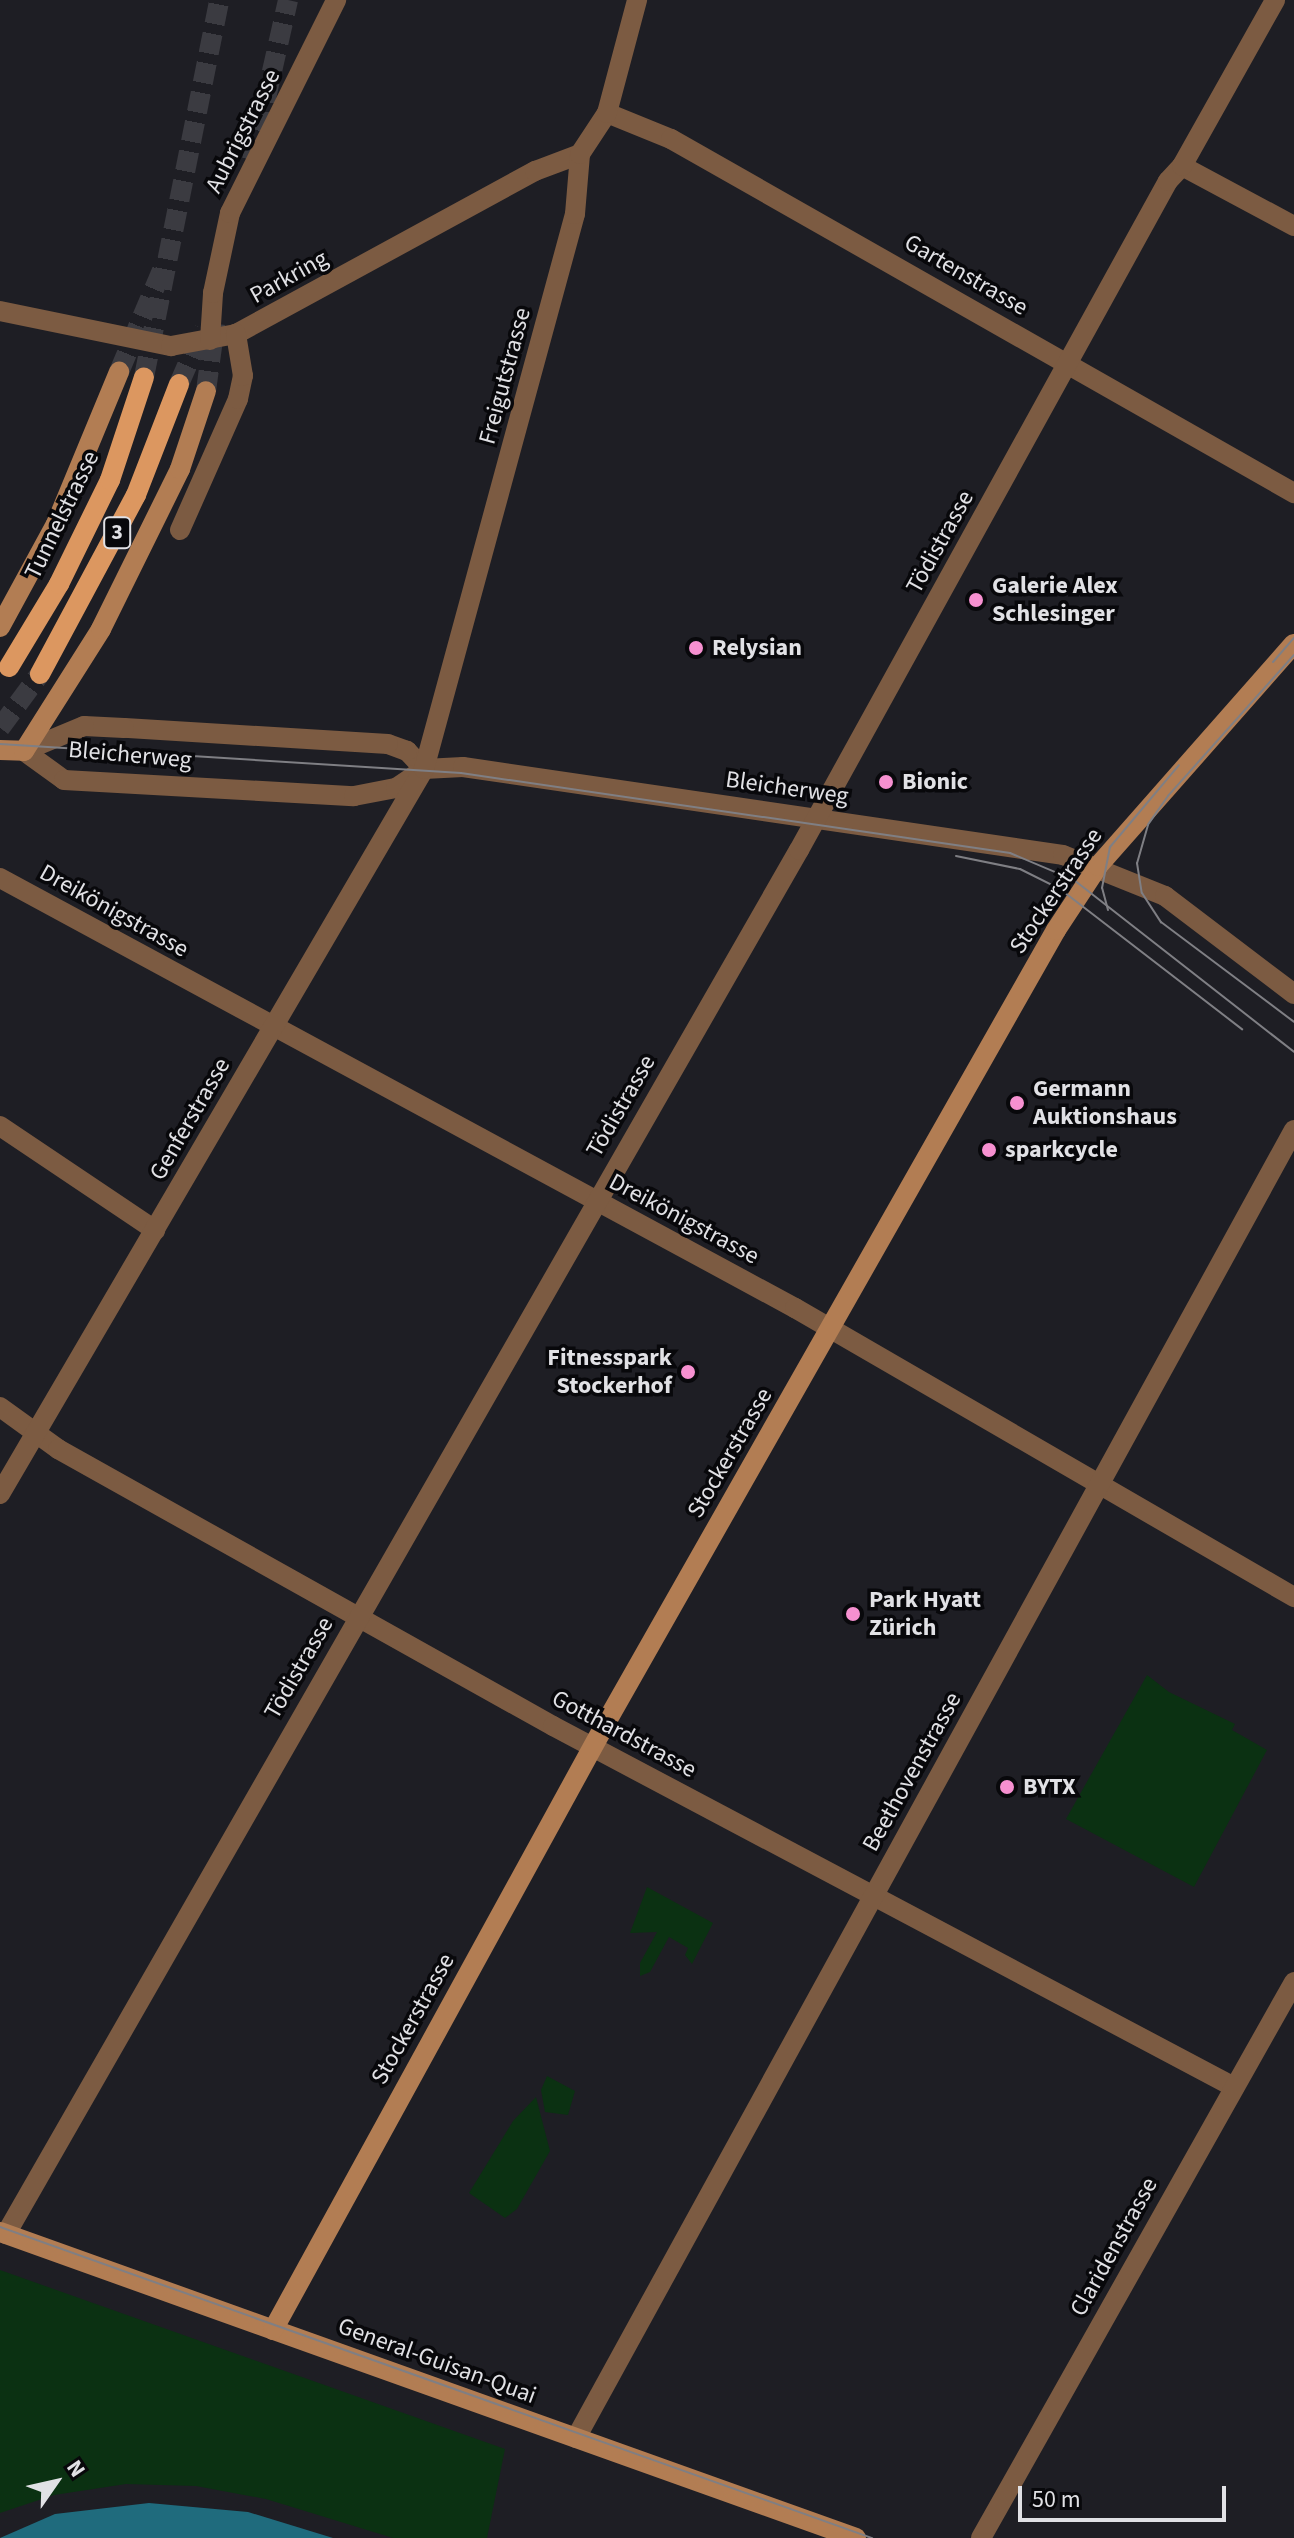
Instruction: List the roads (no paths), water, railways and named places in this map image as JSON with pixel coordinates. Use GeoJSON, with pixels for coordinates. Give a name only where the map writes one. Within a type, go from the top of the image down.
{"type":"FeatureCollection","features":[{"type":"Feature","properties":{"kind":"main road","name":"Tunnelstrasse"},"geometry":{"type":"LineString","coordinates":[[9,667],[59,584],[110,480],[144,377]]}},
{"type":"Feature","properties":{"kind":"main road","name":"3"},"geometry":{"type":"LineString","coordinates":[[40,674],[136,495],[179,384]]}},
{"type":"Feature","properties":{"kind":"street","name":"Aubrigstrasse"},"geometry":{"type":"LineString","coordinates":[[210,340],[213,293],[230,213],[336,0]]}},
{"type":"Feature","properties":{"kind":"street","name":"Freigutstrasse"},"geometry":{"type":"LineString","coordinates":[[424,769],[571,229],[580,154],[607,113],[637,0]]}},
{"type":"Feature","properties":{"kind":"street","name":"Tödistrasse"},"geometry":{"type":"LineString","coordinates":[[3,2233],[817,818],[1168,181],[1182,166],[1275,0]]}},
{"type":"Feature","properties":{"kind":"street","name":"Gartenstrasse"},"geometry":{"type":"LineString","coordinates":[[607,113],[671,139],[1294,493]]}},
{"type":"Feature","properties":{"kind":"street","name":"Parkring"},"geometry":{"type":"LineString","coordinates":[[0,311],[171,346],[236,334],[535,171],[580,154]]}},
{"type":"Feature","properties":{"kind":"street"},"geometry":{"type":"LineString","coordinates":[[1182,166],[1294,226]]}},
{"type":"Feature","properties":{"kind":"street"},"geometry":{"type":"LineString","coordinates":[[180,530],[238,399],[243,376],[236,334]]}},
{"type":"Feature","properties":{"kind":"street","name":"Tunnelstrasse"},"geometry":{"type":"LineString","coordinates":[[0,627],[56,524],[119,372]]}},
{"type":"Feature","properties":{"kind":"street"},"geometry":{"type":"LineString","coordinates":[[24,751],[101,629],[180,469],[206,391]]}},
{"type":"Feature","properties":{"kind":"street","name":"Stockerstrasse"},"geometry":{"type":"LineString","coordinates":[[273,2330],[593,1746],[1056,930],[1098,866],[1294,644]]}},
{"type":"Feature","properties":{"kind":"street","name":"Bleicherweg"},"geometry":{"type":"LineString","coordinates":[[0,750],[24,751],[84,726],[388,744],[407,751],[424,769]]}},
{"type":"Feature","properties":{"kind":"street","name":"Bleicherweg"},"geometry":{"type":"LineString","coordinates":[[24,751],[64,780],[354,796],[396,788],[424,769],[463,767],[1063,855],[1098,866],[1165,896],[1294,994]]}},
{"type":"Feature","properties":{"kind":"street","name":"Genferstrasse"},"geometry":{"type":"LineString","coordinates":[[0,1494],[424,769]]}},
{"type":"Feature","properties":{"kind":"street","name":"Dreikönigstrasse"},"geometry":{"type":"LineString","coordinates":[[0,878],[830,1328],[1294,1597]]}},
{"type":"Feature","properties":{"kind":"street"},"geometry":{"type":"LineString","coordinates":[[0,1126],[155,1230]]}},
{"type":"Feature","properties":{"kind":"street","name":"Beethovenstrasse"},"geometry":{"type":"LineString","coordinates":[[576,2438],[872,1895],[1102,1485],[1294,1130]]}},
{"type":"Feature","properties":{"kind":"street","name":"Gotthardstrasse"},"geometry":{"type":"LineString","coordinates":[[0,1407],[35,1435],[670,1789],[1234,2087]]}},
{"type":"Feature","properties":{"kind":"street","name":"Claridenstrasse"},"geometry":{"type":"LineString","coordinates":[[981,2538],[1294,1982]]}},
{"type":"Feature","properties":{"kind":"street","name":"General-Guisan-Quai"},"geometry":{"type":"LineString","coordinates":[[3,2233],[856,2538]]}},
{"type":"Feature","properties":{"kind":"water"},"geometry":{"type":"Polygon","coordinates":[[[149,2503],[248,2512],[333,2538],[0,2538],[55,2514],[149,2503]]]}},
{"type":"Feature","properties":{"kind":"tunnel"},"geometry":{"type":"LineString","coordinates":[[144,377],[219,0]]}},
{"type":"Feature","properties":{"kind":"tunnel"},"geometry":{"type":"LineString","coordinates":[[252,160],[288,0]]}},
{"type":"Feature","properties":{"kind":"tunnel"},"geometry":{"type":"LineString","coordinates":[[119,372],[165,263]]}},
{"type":"Feature","properties":{"kind":"tunnel"},"geometry":{"type":"LineString","coordinates":[[206,391],[215,324]]}},
{"type":"Feature","properties":{"kind":"tunnel"},"geometry":{"type":"LineString","coordinates":[[179,384],[203,329]]}},
{"type":"Feature","properties":{"kind":"tunnel"},"geometry":{"type":"LineString","coordinates":[[0,728],[40,674]]}},
{"type":"Feature","properties":{"kind":"tram line"},"geometry":{"type":"LineString","coordinates":[[1273,662],[1294,638]]}},
{"type":"Feature","properties":{"kind":"tram line"},"geometry":{"type":"LineString","coordinates":[[1294,655],[1168,796],[1148,825],[1137,863],[1142,893],[1161,922],[1294,1022]]}},
{"type":"Feature","properties":{"kind":"tram line"},"geometry":{"type":"LineString","coordinates":[[0,744],[461,773],[1010,853],[1074,880],[1294,1052]]}},
{"type":"Feature","properties":{"kind":"tram line"},"geometry":{"type":"LineString","coordinates":[[1108,910],[1102,888],[1110,847],[1179,765]]}},
{"type":"Feature","properties":{"kind":"tram line"},"geometry":{"type":"LineString","coordinates":[[956,856],[1020,869],[1060,889],[1242,1029]]}},
{"type":"Feature","properties":{"kind":"tram line"},"geometry":{"type":"LineString","coordinates":[[0,2227],[872,2538]]}},
{"type":"Feature","properties":{"kind":"place","name":"Galerie Alex Schlesinger"},"geometry":{"type":"Point","coordinates":[976,600]}},
{"type":"Feature","properties":{"kind":"place","name":"Relysian"},"geometry":{"type":"Point","coordinates":[696,648]}},
{"type":"Feature","properties":{"kind":"place","name":"Bionic"},"geometry":{"type":"Point","coordinates":[886,782]}},
{"type":"Feature","properties":{"kind":"place","name":"Germann Auktionshaus"},"geometry":{"type":"Point","coordinates":[1017,1103]}},
{"type":"Feature","properties":{"kind":"place","name":"sparkcycle"},"geometry":{"type":"Point","coordinates":[989,1150]}},
{"type":"Feature","properties":{"kind":"place","name":"Fitnesspark Stockerhof"},"geometry":{"type":"Point","coordinates":[688,1372]}},
{"type":"Feature","properties":{"kind":"place","name":"Park Hyatt Zürich"},"geometry":{"type":"Point","coordinates":[853,1614]}},
{"type":"Feature","properties":{"kind":"place","name":"BYTX"},"geometry":{"type":"Point","coordinates":[1007,1787]}}]}
